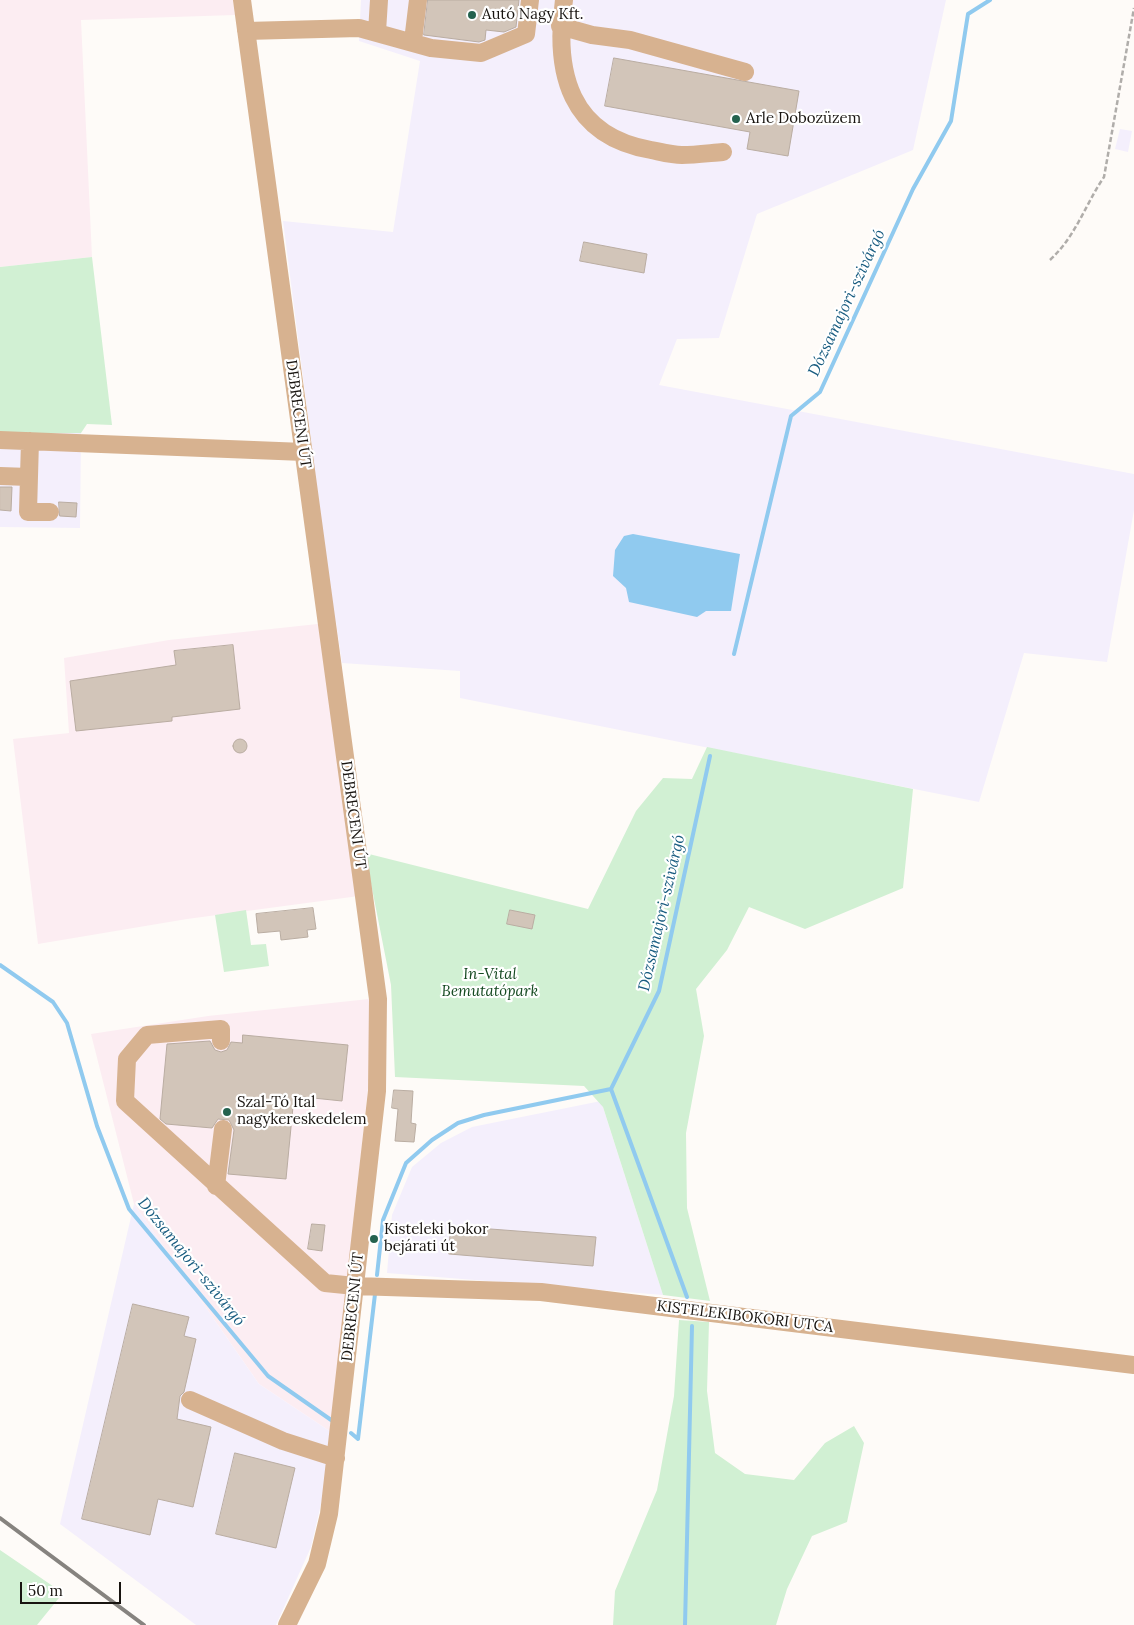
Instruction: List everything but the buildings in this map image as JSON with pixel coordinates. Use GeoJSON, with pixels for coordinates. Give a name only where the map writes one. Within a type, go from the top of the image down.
{"type":"FeatureCollection","features":[{"type":"Feature","properties":{"kind":"street","name":"DEBRECENI ÚT"},"geometry":{"type":"LineString","coordinates":[[242,0],[378,999],[377,1091],[329,1514],[321,1551],[287,1625]]}},
{"type":"Feature","properties":{"kind":"street"},"geometry":{"type":"LineString","coordinates":[[377,32],[379,0]]}},
{"type":"Feature","properties":{"kind":"street"},"geometry":{"type":"LineString","coordinates":[[413,41],[418,0]]}},
{"type":"Feature","properties":{"kind":"street"},"geometry":{"type":"LineString","coordinates":[[246,31],[360,28],[413,41],[431,48],[481,53],[526,34],[530,0]]}},
{"type":"Feature","properties":{"kind":"street"},"geometry":{"type":"LineString","coordinates":[[564,0],[560,26],[563,62],[571,92],[578,108],[597,128],[617,140],[640,148],[680,155],[723,152]]}},
{"type":"Feature","properties":{"kind":"street"},"geometry":{"type":"LineString","coordinates":[[560,26],[592,35],[630,40],[745,72]]}},
{"type":"Feature","properties":{"kind":"street"},"geometry":{"type":"LineString","coordinates":[[0,440],[304,452]]}},
{"type":"Feature","properties":{"kind":"street"},"geometry":{"type":"LineString","coordinates":[[30,441],[28,512],[50,512]]}},
{"type":"Feature","properties":{"kind":"street"},"geometry":{"type":"LineString","coordinates":[[0,476],[29,477]]}},
{"type":"Feature","properties":{"kind":"street","name":"KISTELEKIBOKORI UTCA"},"geometry":{"type":"LineString","coordinates":[[221,1041],[221,1029],[146,1035],[127,1059],[125,1101],[216,1186],[325,1282],[355,1286],[541,1292],[1134,1365]]}},
{"type":"Feature","properties":{"kind":"street"},"geometry":{"type":"LineString","coordinates":[[216,1186],[223,1129]]}},
{"type":"Feature","properties":{"kind":"street"},"geometry":{"type":"LineString","coordinates":[[190,1400],[283,1441],[336,1458]]}},
{"type":"Feature","properties":{"kind":"path"},"geometry":{"type":"LineString","coordinates":[[1050,260],[1073,235],[1092,194],[1104,177],[1134,8]]}},
{"type":"Feature","properties":{"kind":"shaded area"},"geometry":{"type":"Polygon","coordinates":[[[0,0],[233,0],[235,15],[81,20],[92,257],[0,267],[0,0]]]}},
{"type":"Feature","properties":{"kind":"shaded area"},"geometry":{"type":"Polygon","coordinates":[[[361,0],[946,0],[913,150],[757,214],[719,338],[677,339],[659,385],[1134,474],[1134,510],[1107,662],[1024,653],[979,802],[460,698],[460,671],[342,663],[336,622],[329,622],[311,440],[283,221],[393,232],[420,61],[359,41],[361,0]]]}},
{"type":"Feature","properties":{"kind":"shaded area"},"geometry":{"type":"Polygon","coordinates":[[[1120,129],[1132,131],[1128,152],[1115,149],[1120,129]]]}},
{"type":"Feature","properties":{"kind":"shaded area"},"geometry":{"type":"Polygon","coordinates":[[[0,433],[81,433],[80,528],[0,527],[0,433]]]}},
{"type":"Feature","properties":{"kind":"shaded area"},"geometry":{"type":"Polygon","coordinates":[[[336,622],[365,853],[374,894],[187,919],[38,944],[13,739],[69,733],[64,658],[169,640],[336,622]]]}},
{"type":"Feature","properties":{"kind":"shaded area"},"geometry":{"type":"Polygon","coordinates":[[[369,999],[369,1079],[331,1432],[259,1384],[134,1204],[91,1034],[208,1016],[369,999]]]}},
{"type":"Feature","properties":{"kind":"shaded area"},"geometry":{"type":"Polygon","coordinates":[[[601,1101],[663,1295],[387,1273],[392,1215],[412,1167],[441,1143],[472,1127],[601,1101]]]}},
{"type":"Feature","properties":{"kind":"shaded area"},"geometry":{"type":"Polygon","coordinates":[[[134,1204],[259,1384],[331,1432],[327,1478],[311,1547],[276,1625],[196,1625],[60,1524],[134,1204]]]}},
{"type":"Feature","properties":{"kind":"green space"},"geometry":{"type":"Polygon","coordinates":[[[92,257],[112,425],[87,424],[81,433],[0,433],[0,267],[92,257]]]}},
{"type":"Feature","properties":{"kind":"green space","name":"In-Vital Bemutatópark"},"geometry":{"type":"Polygon","coordinates":[[[707,747],[913,789],[903,888],[805,929],[749,907],[727,950],[696,989],[704,1036],[686,1133],[687,1208],[710,1301],[663,1295],[603,1107],[584,1086],[395,1077],[391,985],[365,853],[588,909],[636,811],[663,778],[692,779],[707,747]]]}},
{"type":"Feature","properties":{"kind":"green space"},"geometry":{"type":"Polygon","coordinates":[[[246,910],[251,945],[266,944],[269,966],[224,972],[215,915],[246,910]]]}},
{"type":"Feature","properties":{"kind":"green space"},"geometry":{"type":"Polygon","coordinates":[[[679,1320],[709,1322],[707,1391],[715,1453],[745,1474],[794,1480],[825,1443],[854,1426],[864,1443],[847,1522],[812,1536],[787,1589],[776,1625],[613,1625],[615,1591],[657,1490],[674,1396],[679,1320]]]}},
{"type":"Feature","properties":{"kind":"green space"},"geometry":{"type":"Polygon","coordinates":[[[0,1550],[63,1593],[37,1625],[0,1625],[0,1550]]]}},
{"type":"Feature","properties":{"kind":"water"},"geometry":{"type":"Polygon","coordinates":[[[633,534],[740,554],[731,611],[706,611],[697,617],[629,602],[626,588],[613,576],[615,550],[624,536],[633,534]]]}},
{"type":"Feature","properties":{"kind":"waterway","name":"Dózsamajori-szivárgó"},"geometry":{"type":"LineString","coordinates":[[734,654],[791,416],[820,392],[913,189],[951,121],[968,14],[990,0]]}},
{"type":"Feature","properties":{"kind":"waterway","name":"Dózsamajori-szivárgó"},"geometry":{"type":"LineString","coordinates":[[377,1275],[383,1220],[406,1163],[432,1140],[458,1123],[484,1115],[611,1089],[659,991],[710,756]]}},
{"type":"Feature","properties":{"kind":"waterway","name":"Dózsamajori-szivárgó"},"geometry":{"type":"LineString","coordinates":[[0,965],[53,1002],[67,1023],[97,1126],[129,1209],[268,1376],[334,1422]]}},
{"type":"Feature","properties":{"kind":"waterway"},"geometry":{"type":"LineString","coordinates":[[611,1089],[687,1297]]}},
{"type":"Feature","properties":{"kind":"waterway"},"geometry":{"type":"LineString","coordinates":[[351,1433],[358,1439],[375,1294]]}},
{"type":"Feature","properties":{"kind":"waterway"},"geometry":{"type":"LineString","coordinates":[[685,1625],[692,1326]]}},
{"type":"Feature","properties":{"kind":"railway"},"geometry":{"type":"LineString","coordinates":[[0,1518],[144,1625]]}},
{"type":"Feature","properties":{"kind":"place","name":"Autó Nagy Kft."},"geometry":{"type":"Point","coordinates":[472,15]}},
{"type":"Feature","properties":{"kind":"place","name":"Arle Dobozüzem"},"geometry":{"type":"Point","coordinates":[736,119]}},
{"type":"Feature","properties":{"kind":"place","name":"Szal-Tó Ital nagykereskedelem"},"geometry":{"type":"Point","coordinates":[227,1112]}},
{"type":"Feature","properties":{"kind":"place","name":"Kisteleki bokor bejárati út"},"geometry":{"type":"Point","coordinates":[374,1239]}}]}
